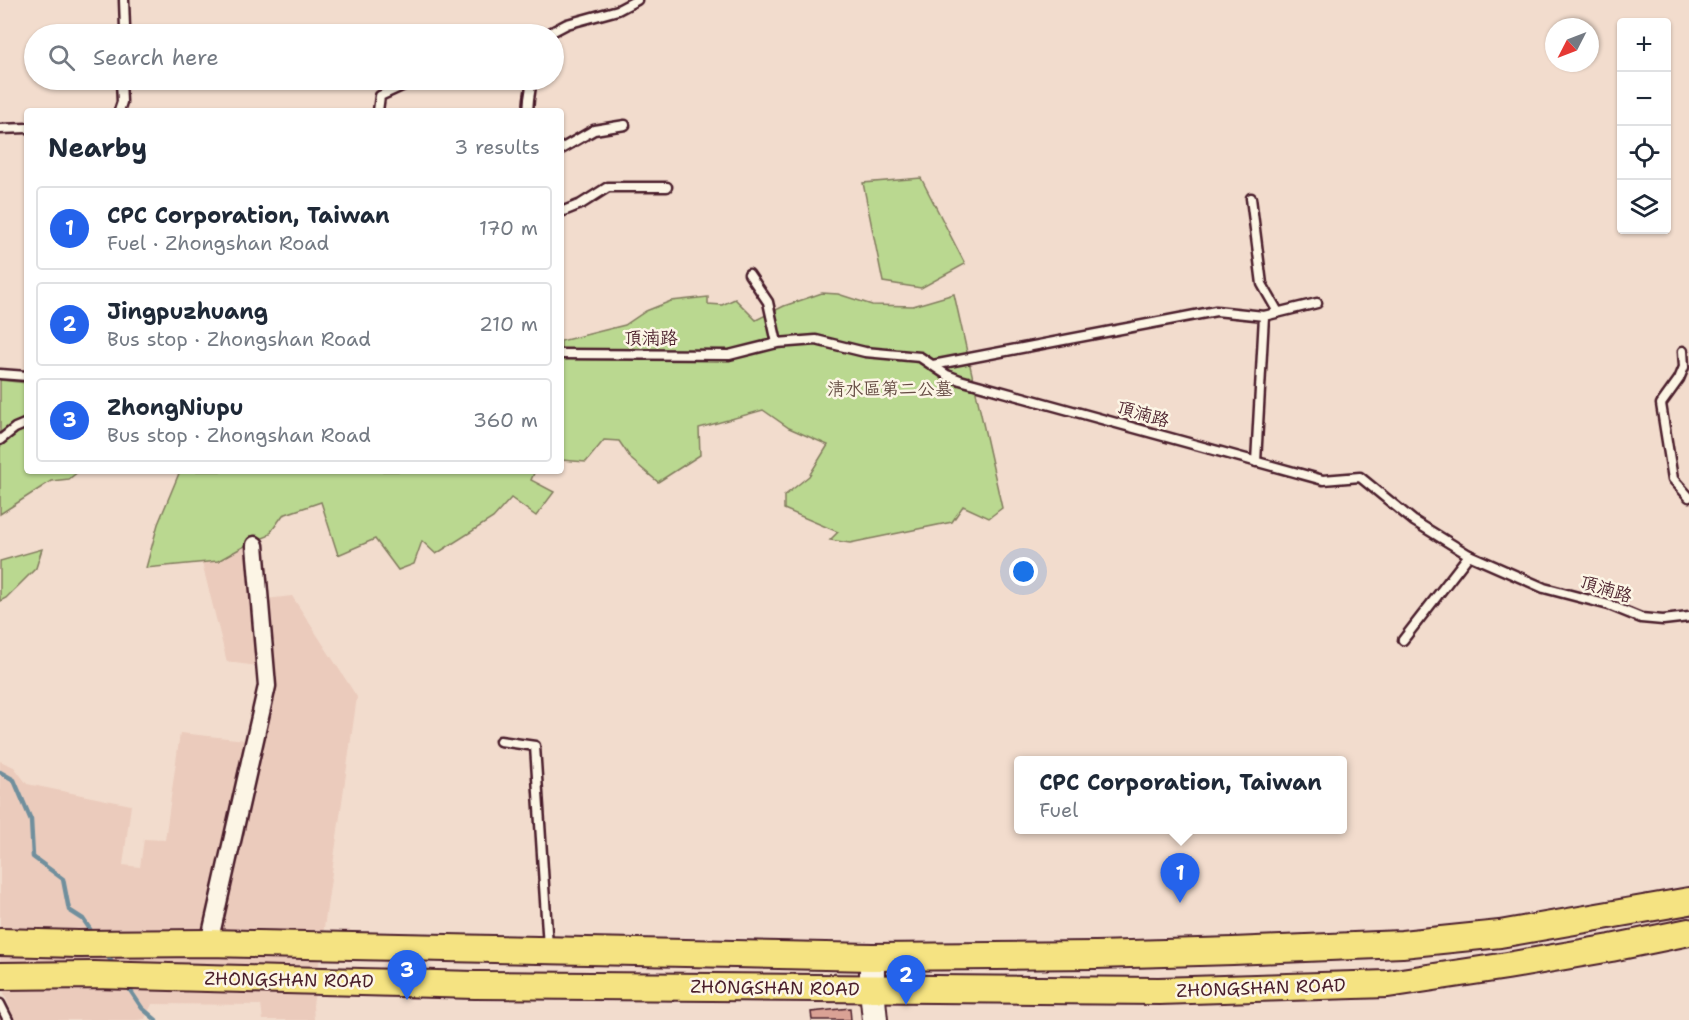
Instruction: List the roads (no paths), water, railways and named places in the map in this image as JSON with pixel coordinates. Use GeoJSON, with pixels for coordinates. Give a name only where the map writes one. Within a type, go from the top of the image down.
{"type":"FeatureCollection","features":[{"type":"Feature","properties":{"kind":"main road","name":"ZHONGSHAN ROAD"},"geometry":{"type":"LineString","coordinates":[[0,942],[209,943],[872,957],[1221,952],[1402,944],[1500,934],[1689,901]]}},
{"type":"Feature","properties":{"kind":"main road","name":"ZHONGSHAN ROAD"},"geometry":{"type":"LineString","coordinates":[[0,976],[94,975],[475,985],[1159,991],[1388,984],[1507,966],[1689,932]]}},
{"type":"Feature","properties":{"kind":"street"},"geometry":{"type":"LineString","coordinates":[[209,943],[267,686],[255,545]]}},
{"type":"Feature","properties":{"kind":"street"},"geometry":{"type":"LineString","coordinates":[[872,957],[875,1020]]}},
{"type":"Feature","properties":{"kind":"lane"},"geometry":{"type":"LineString","coordinates":[[124,0],[125,24]]}},
{"type":"Feature","properties":{"kind":"lane"},"geometry":{"type":"LineString","coordinates":[[564,26],[618,10],[637,0]]}},
{"type":"Feature","properties":{"kind":"lane"},"geometry":{"type":"LineString","coordinates":[[120,108],[121,90]]}},
{"type":"Feature","properties":{"kind":"lane"},"geometry":{"type":"LineString","coordinates":[[378,108],[380,96],[393,90]]}},
{"type":"Feature","properties":{"kind":"lane"},"geometry":{"type":"LineString","coordinates":[[528,108],[530,90]]}},
{"type":"Feature","properties":{"kind":"lane"},"geometry":{"type":"LineString","coordinates":[[564,147],[594,130],[625,125]]}},
{"type":"Feature","properties":{"kind":"lane"},"geometry":{"type":"LineString","coordinates":[[0,129],[24,128]]}},
{"type":"Feature","properties":{"kind":"lane"},"geometry":{"type":"LineString","coordinates":[[564,211],[581,204],[608,187],[667,187]]}},
{"type":"Feature","properties":{"kind":"lane"},"geometry":{"type":"LineString","coordinates":[[1251,198],[1262,284],[1278,312]]}},
{"type":"Feature","properties":{"kind":"lane"},"geometry":{"type":"LineString","coordinates":[[748,274],[768,302],[777,343]]}},
{"type":"Feature","properties":{"kind":"lane"},"geometry":{"type":"LineString","coordinates":[[933,365],[1216,311],[1264,316],[1317,303]]}},
{"type":"Feature","properties":{"kind":"lane"},"geometry":{"type":"LineString","coordinates":[[1256,462],[1264,316]]}},
{"type":"Feature","properties":{"kind":"lane","name":"頂湳路"},"geometry":{"type":"LineString","coordinates":[[564,354],[729,355],[777,343],[816,340],[865,352],[920,357],[947,375],[960,380],[1256,462],[1323,480],[1360,477],[1414,522],[1469,555],[1544,588],[1609,605],[1641,618],[1663,620],[1689,617]]}},
{"type":"Feature","properties":{"kind":"lane"},"geometry":{"type":"LineString","coordinates":[[1683,351],[1684,367],[1679,379],[1662,404],[1673,479],[1689,497]]}},
{"type":"Feature","properties":{"kind":"lane"},"geometry":{"type":"LineString","coordinates":[[0,374],[24,376]]}},
{"type":"Feature","properties":{"kind":"lane"},"geometry":{"type":"LineString","coordinates":[[0,440],[15,428],[24,424]]}},
{"type":"Feature","properties":{"kind":"lane"},"geometry":{"type":"LineString","coordinates":[[1402,640],[1469,555]]}},
{"type":"Feature","properties":{"kind":"lane"},"geometry":{"type":"LineString","coordinates":[[500,741],[535,746],[548,951]]}},
{"type":"Feature","properties":{"kind":"lane"},"geometry":{"type":"LineString","coordinates":[[0,1004],[8,1020]]}},
{"type":"Feature","properties":{"kind":"waterway"},"geometry":{"type":"LineString","coordinates":[[0,772],[14,780],[31,820],[33,857],[63,879],[69,910],[83,919],[94,935]]}},
{"type":"Feature","properties":{"kind":"waterway"},"geometry":{"type":"LineString","coordinates":[[105,952],[115,967]]}},
{"type":"Feature","properties":{"kind":"waterway"},"geometry":{"type":"LineString","coordinates":[[126,984],[142,1008],[156,1020]]}},
{"type":"Feature","properties":{"kind":"place","name":"CPC Corporation, Taiwan"},"geometry":{"type":"Point","coordinates":[1180,903]}},
{"type":"Feature","properties":{"kind":"place","name":"ZhongNiupu"},"geometry":{"type":"Point","coordinates":[407,1000]}},
{"type":"Feature","properties":{"kind":"place","name":"Jingpuzhuang"},"geometry":{"type":"Point","coordinates":[906,1005]}},
{"type":"Feature","properties":{"kind":"park label","name":"清水區第二公墓"},"geometry":{"type":"Point","coordinates":[890,389]}}]}
